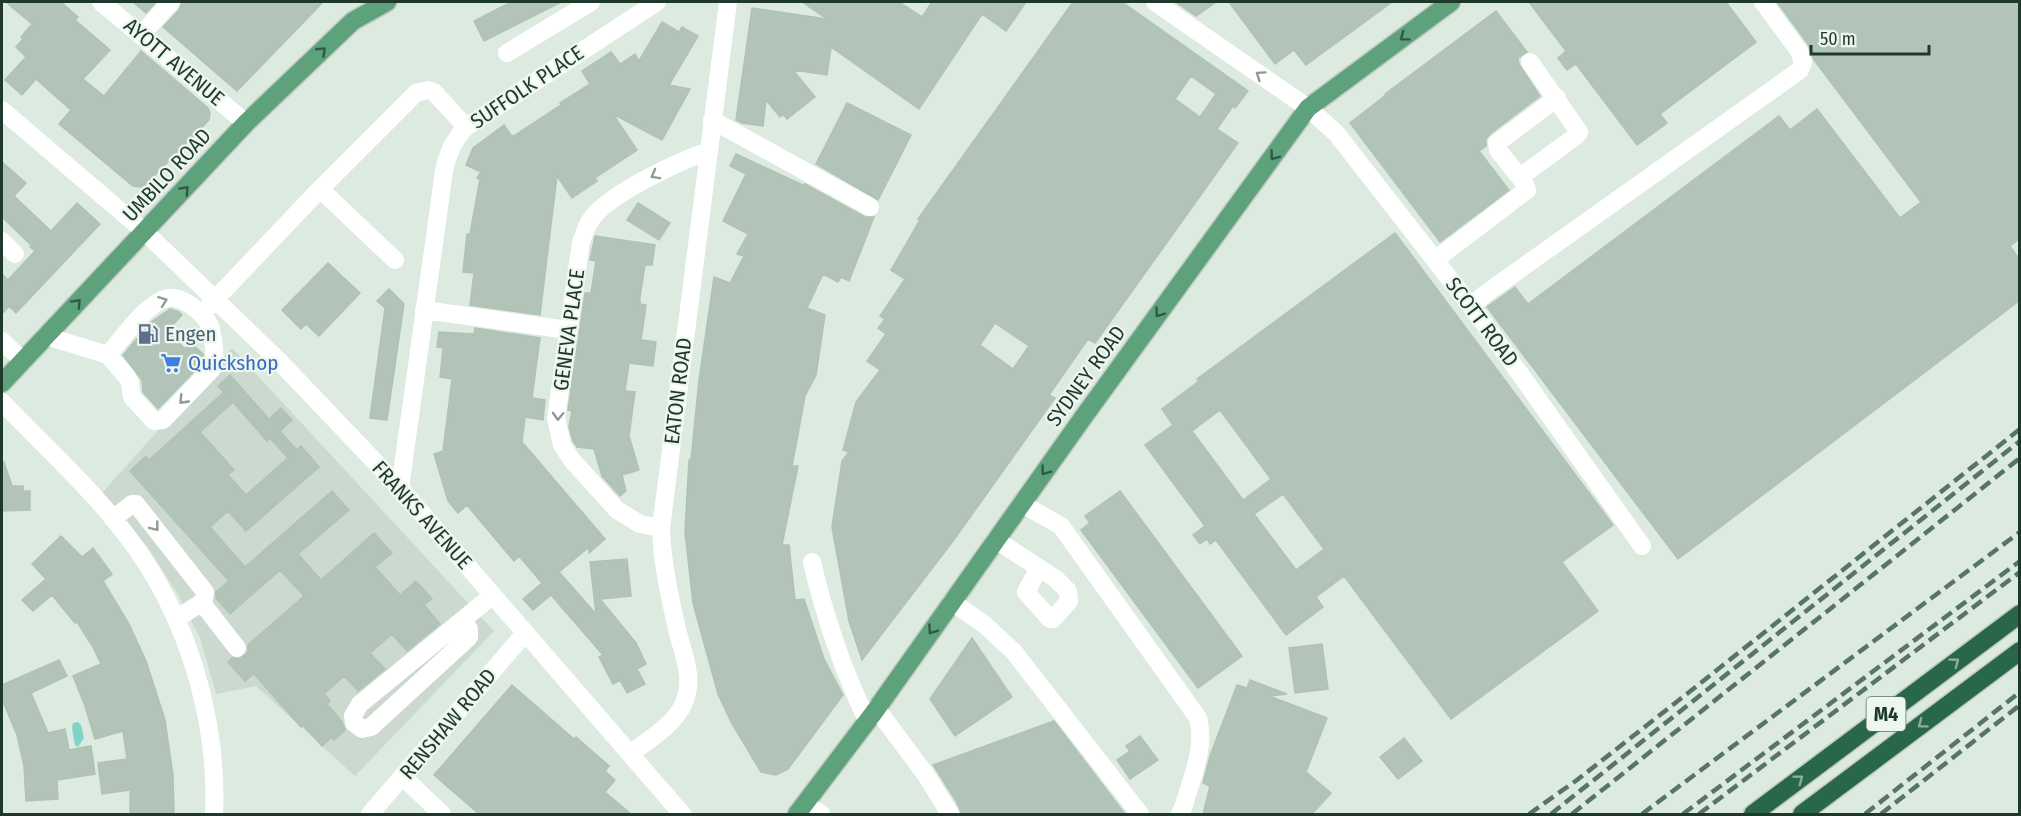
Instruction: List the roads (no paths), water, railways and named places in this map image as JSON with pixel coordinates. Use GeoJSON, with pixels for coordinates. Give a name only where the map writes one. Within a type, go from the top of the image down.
{"type":"FeatureCollection","features":[{"type":"Feature","properties":{"kind":"highway","name":"M4"},"geometry":{"type":"LineString","coordinates":[[1753,814],[2019,614]]}},
{"type":"Feature","properties":{"kind":"highway","name":"M4"},"geometry":{"type":"LineString","coordinates":[[1802,814],[2019,651]]}},
{"type":"Feature","properties":{"kind":"main road"},"geometry":{"type":"LineString","coordinates":[[353,21],[387,2]]}},
{"type":"Feature","properties":{"kind":"main road","name":"SYDNEY ROAD"},"geometry":{"type":"LineString","coordinates":[[801,809],[872,714],[1308,108],[1451,2]]}},
{"type":"Feature","properties":{"kind":"main road","name":"UMBILO ROAD"},"geometry":{"type":"LineString","coordinates":[[2,383],[246,123],[353,21]]}},
{"type":"Feature","properties":{"kind":"street","name":"AYOTT AVENUE"},"geometry":{"type":"LineString","coordinates":[[101,2],[246,123]]}},
{"type":"Feature","properties":{"kind":"street"},"geometry":{"type":"LineString","coordinates":[[141,35],[171,2]]}},
{"type":"Feature","properties":{"kind":"street","name":"UMBILO ROAD"},"geometry":{"type":"LineString","coordinates":[[353,21],[370,2]]}},
{"type":"Feature","properties":{"kind":"street"},"geometry":{"type":"LineString","coordinates":[[507,53],[591,2]]}},
{"type":"Feature","properties":{"kind":"street","name":"SUFFOLK PLACE"},"geometry":{"type":"LineString","coordinates":[[400,488],[444,171],[454,140],[466,127],[657,2]]}},
{"type":"Feature","properties":{"kind":"street","name":"EATON ROAD"},"geometry":{"type":"LineString","coordinates":[[630,754],[674,719],[683,704],[689,685],[687,665],[678,634],[662,555],[661,528],[728,2]]}},
{"type":"Feature","properties":{"kind":"street","name":"SCOTT ROAD"},"geometry":{"type":"LineString","coordinates":[[1155,2],[1308,108],[1336,133],[1471,306],[1642,546]]}},
{"type":"Feature","properties":{"kind":"street"},"geometry":{"type":"LineString","coordinates":[[1471,306],[1800,70],[1803,62],[1799,51],[1763,2]]}},
{"type":"Feature","properties":{"kind":"street"},"geometry":{"type":"LineString","coordinates":[[1520,177],[1578,134],[1578,128],[1530,62]]}},
{"type":"Feature","properties":{"kind":"street"},"geometry":{"type":"LineString","coordinates":[[201,315],[320,189],[416,93],[434,92],[466,127]]}},
{"type":"Feature","properties":{"kind":"street"},"geometry":{"type":"LineString","coordinates":[[1435,260],[1525,192],[1527,187],[1498,150],[1497,143],[1557,99]]}},
{"type":"Feature","properties":{"kind":"street","name":"FRANKS AVENUE"},"geometry":{"type":"LineString","coordinates":[[2,110],[145,232],[279,361],[400,488],[682,814]]}},
{"type":"Feature","properties":{"kind":"street"},"geometry":{"type":"LineString","coordinates":[[712,120],[870,207]]}},
{"type":"Feature","properties":{"kind":"street","name":"GENEVA PLACE"},"geometry":{"type":"LineString","coordinates":[[661,528],[640,524],[617,510],[562,446],[556,418],[581,242],[591,219],[612,200],[657,173],[708,151]]}},
{"type":"Feature","properties":{"kind":"street"},"geometry":{"type":"LineString","coordinates":[[320,189],[395,260]]}},
{"type":"Feature","properties":{"kind":"street"},"geometry":{"type":"LineString","coordinates":[[2,241],[15,254]]}},
{"type":"Feature","properties":{"kind":"street"},"geometry":{"type":"LineString","coordinates":[[46,336],[108,355],[127,377],[132,397],[154,421],[161,422],[215,365],[209,325],[184,300],[174,298],[163,300],[151,307],[108,355]]}},
{"type":"Feature","properties":{"kind":"street"},"geometry":{"type":"LineString","coordinates":[[424,310],[568,330]]}},
{"type":"Feature","properties":{"kind":"street"},"geometry":{"type":"LineString","coordinates":[[2,341],[23,361]]}},
{"type":"Feature","properties":{"kind":"street"},"geometry":{"type":"LineString","coordinates":[[2,402],[113,519],[147,565],[176,619],[189,651],[213,752],[214,814]]}},
{"type":"Feature","properties":{"kind":"street"},"geometry":{"type":"LineString","coordinates":[[113,519],[130,505],[136,504],[205,592],[202,603],[176,619]]}},
{"type":"Feature","properties":{"kind":"street"},"geometry":{"type":"LineString","coordinates":[[1022,504],[1061,526],[1198,718],[1202,730],[1201,743],[1180,814]]}},
{"type":"Feature","properties":{"kind":"street"},"geometry":{"type":"LineString","coordinates":[[996,540],[1040,568]]}},
{"type":"Feature","properties":{"kind":"street"},"geometry":{"type":"LineString","coordinates":[[812,562],[822,608],[836,650],[872,714],[926,775],[950,814]]}},
{"type":"Feature","properties":{"kind":"street"},"geometry":{"type":"LineString","coordinates":[[462,620],[470,632],[469,637],[371,727],[362,729],[354,723],[353,716],[360,704],[492,595]]}},
{"type":"Feature","properties":{"kind":"street"},"geometry":{"type":"LineString","coordinates":[[952,602],[985,625],[1014,652],[1140,814]]}},
{"type":"Feature","properties":{"kind":"street"},"geometry":{"type":"LineString","coordinates":[[202,603],[237,648]]}},
{"type":"Feature","properties":{"kind":"street","name":"RENSHAW ROAD"},"geometry":{"type":"LineString","coordinates":[[370,814],[525,633]]}},
{"type":"Feature","properties":{"kind":"street"},"geometry":{"type":"LineString","coordinates":[[403,777],[442,814]]}},
{"type":"Feature","properties":{"kind":"street"},"geometry":{"type":"LineString","coordinates":[[801,809],[821,814]]}},
{"type":"Feature","properties":{"kind":"water"},"geometry":{"type":"Polygon","coordinates":[[[78,722],[84,738],[78,747],[75,745],[72,728],[73,723],[78,722]]]}},
{"type":"Feature","properties":{"kind":"railway"},"geometry":{"type":"LineString","coordinates":[[1529,814],[1577,780],[1688,693],[2020,429]]}},
{"type":"Feature","properties":{"kind":"railway"},"geometry":{"type":"LineString","coordinates":[[1551,814],[2020,441]]}},
{"type":"Feature","properties":{"kind":"railway"},"geometry":{"type":"LineString","coordinates":[[1572,814],[2020,458]]}},
{"type":"Feature","properties":{"kind":"railway"},"geometry":{"type":"LineString","coordinates":[[1642,814],[2020,532]]}},
{"type":"Feature","properties":{"kind":"railway"},"geometry":{"type":"LineString","coordinates":[[1683,814],[2020,561]]}},
{"type":"Feature","properties":{"kind":"railway"},"geometry":{"type":"LineString","coordinates":[[1699,814],[2020,572]]}},
{"type":"Feature","properties":{"kind":"railway"},"geometry":{"type":"LineString","coordinates":[[1865,814],[2020,692]]}},
{"type":"Feature","properties":{"kind":"railway"},"geometry":{"type":"LineString","coordinates":[[1881,814],[2020,705]]}},
{"type":"Feature","properties":{"kind":"place","name":"Engen"},"geometry":{"type":"Point","coordinates":[148,334]}},
{"type":"Feature","properties":{"kind":"place","name":"Quickshop"},"geometry":{"type":"Point","coordinates":[171,363]}}]}
